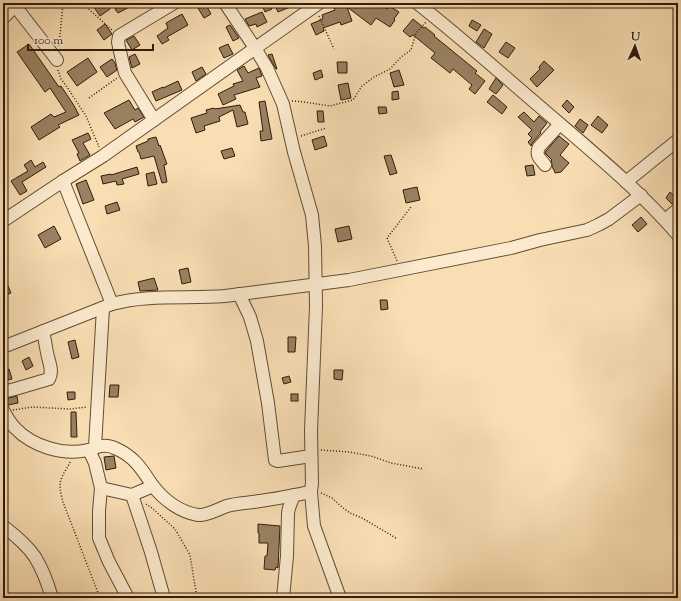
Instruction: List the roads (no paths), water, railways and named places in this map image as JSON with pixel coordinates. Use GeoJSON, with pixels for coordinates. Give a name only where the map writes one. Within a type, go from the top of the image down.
{"type":"FeatureCollection","features":[{"type":"Feature","properties":{"kind":"street"},"geometry":{"type":"LineString","coordinates":[[154,120],[125,72],[119,47],[119,36],[174,3]]}},
{"type":"Feature","properties":{"kind":"street"},"geometry":{"type":"LineString","coordinates":[[225,3],[267,68],[283,104],[312,215],[316,306],[311,423],[311,492],[314,526],[340,598]]}},
{"type":"Feature","properties":{"kind":"street"},"geometry":{"type":"LineString","coordinates":[[417,3],[432,14],[641,195],[678,235]]}},
{"type":"Feature","properties":{"kind":"street"},"geometry":{"type":"LineString","coordinates":[[3,18],[17,4],[57,60]]}},
{"type":"Feature","properties":{"kind":"street"},"geometry":{"type":"LineString","coordinates":[[3,221],[63,180],[103,156],[316,5]]}},
{"type":"Feature","properties":{"kind":"street"},"geometry":{"type":"LineString","coordinates":[[545,165],[538,156],[537,151],[560,124]]}},
{"type":"Feature","properties":{"kind":"street"},"geometry":{"type":"LineString","coordinates":[[626,182],[678,140]]}},
{"type":"Feature","properties":{"kind":"street"},"geometry":{"type":"LineString","coordinates":[[63,180],[107,306],[92,449],[101,488],[99,538],[109,562],[128,598]]}},
{"type":"Feature","properties":{"kind":"street"},"geometry":{"type":"LineString","coordinates":[[3,348],[107,306],[129,300],[144,298],[208,297],[348,280],[511,248],[587,230],[609,219],[641,195]]}},
{"type":"Feature","properties":{"kind":"street"},"geometry":{"type":"LineString","coordinates":[[665,220],[678,209]]}},
{"type":"Feature","properties":{"kind":"street"},"geometry":{"type":"LineString","coordinates":[[239,294],[250,317],[257,341],[268,403],[275,460],[278,461],[311,452]]}},
{"type":"Feature","properties":{"kind":"street"},"geometry":{"type":"LineString","coordinates":[[3,392],[49,379],[51,375],[51,367],[43,331]]}},
{"type":"Feature","properties":{"kind":"street"},"geometry":{"type":"LineString","coordinates":[[3,410],[15,428],[38,444],[63,451],[75,452],[109,447],[115,448],[127,454],[144,471],[153,486],[169,502],[194,514],[206,514],[228,505],[278,499],[311,492]]}},
{"type":"Feature","properties":{"kind":"street"},"geometry":{"type":"LineString","coordinates":[[101,488],[132,496],[153,486]]}},
{"type":"Feature","properties":{"kind":"street"},"geometry":{"type":"LineString","coordinates":[[283,598],[287,556],[288,513],[294,495]]}},
{"type":"Feature","properties":{"kind":"street"},"geometry":{"type":"LineString","coordinates":[[132,496],[164,598]]}},
{"type":"Feature","properties":{"kind":"street"},"geometry":{"type":"LineString","coordinates":[[3,526],[17,536],[35,557],[46,578],[52,598]]}}]}
